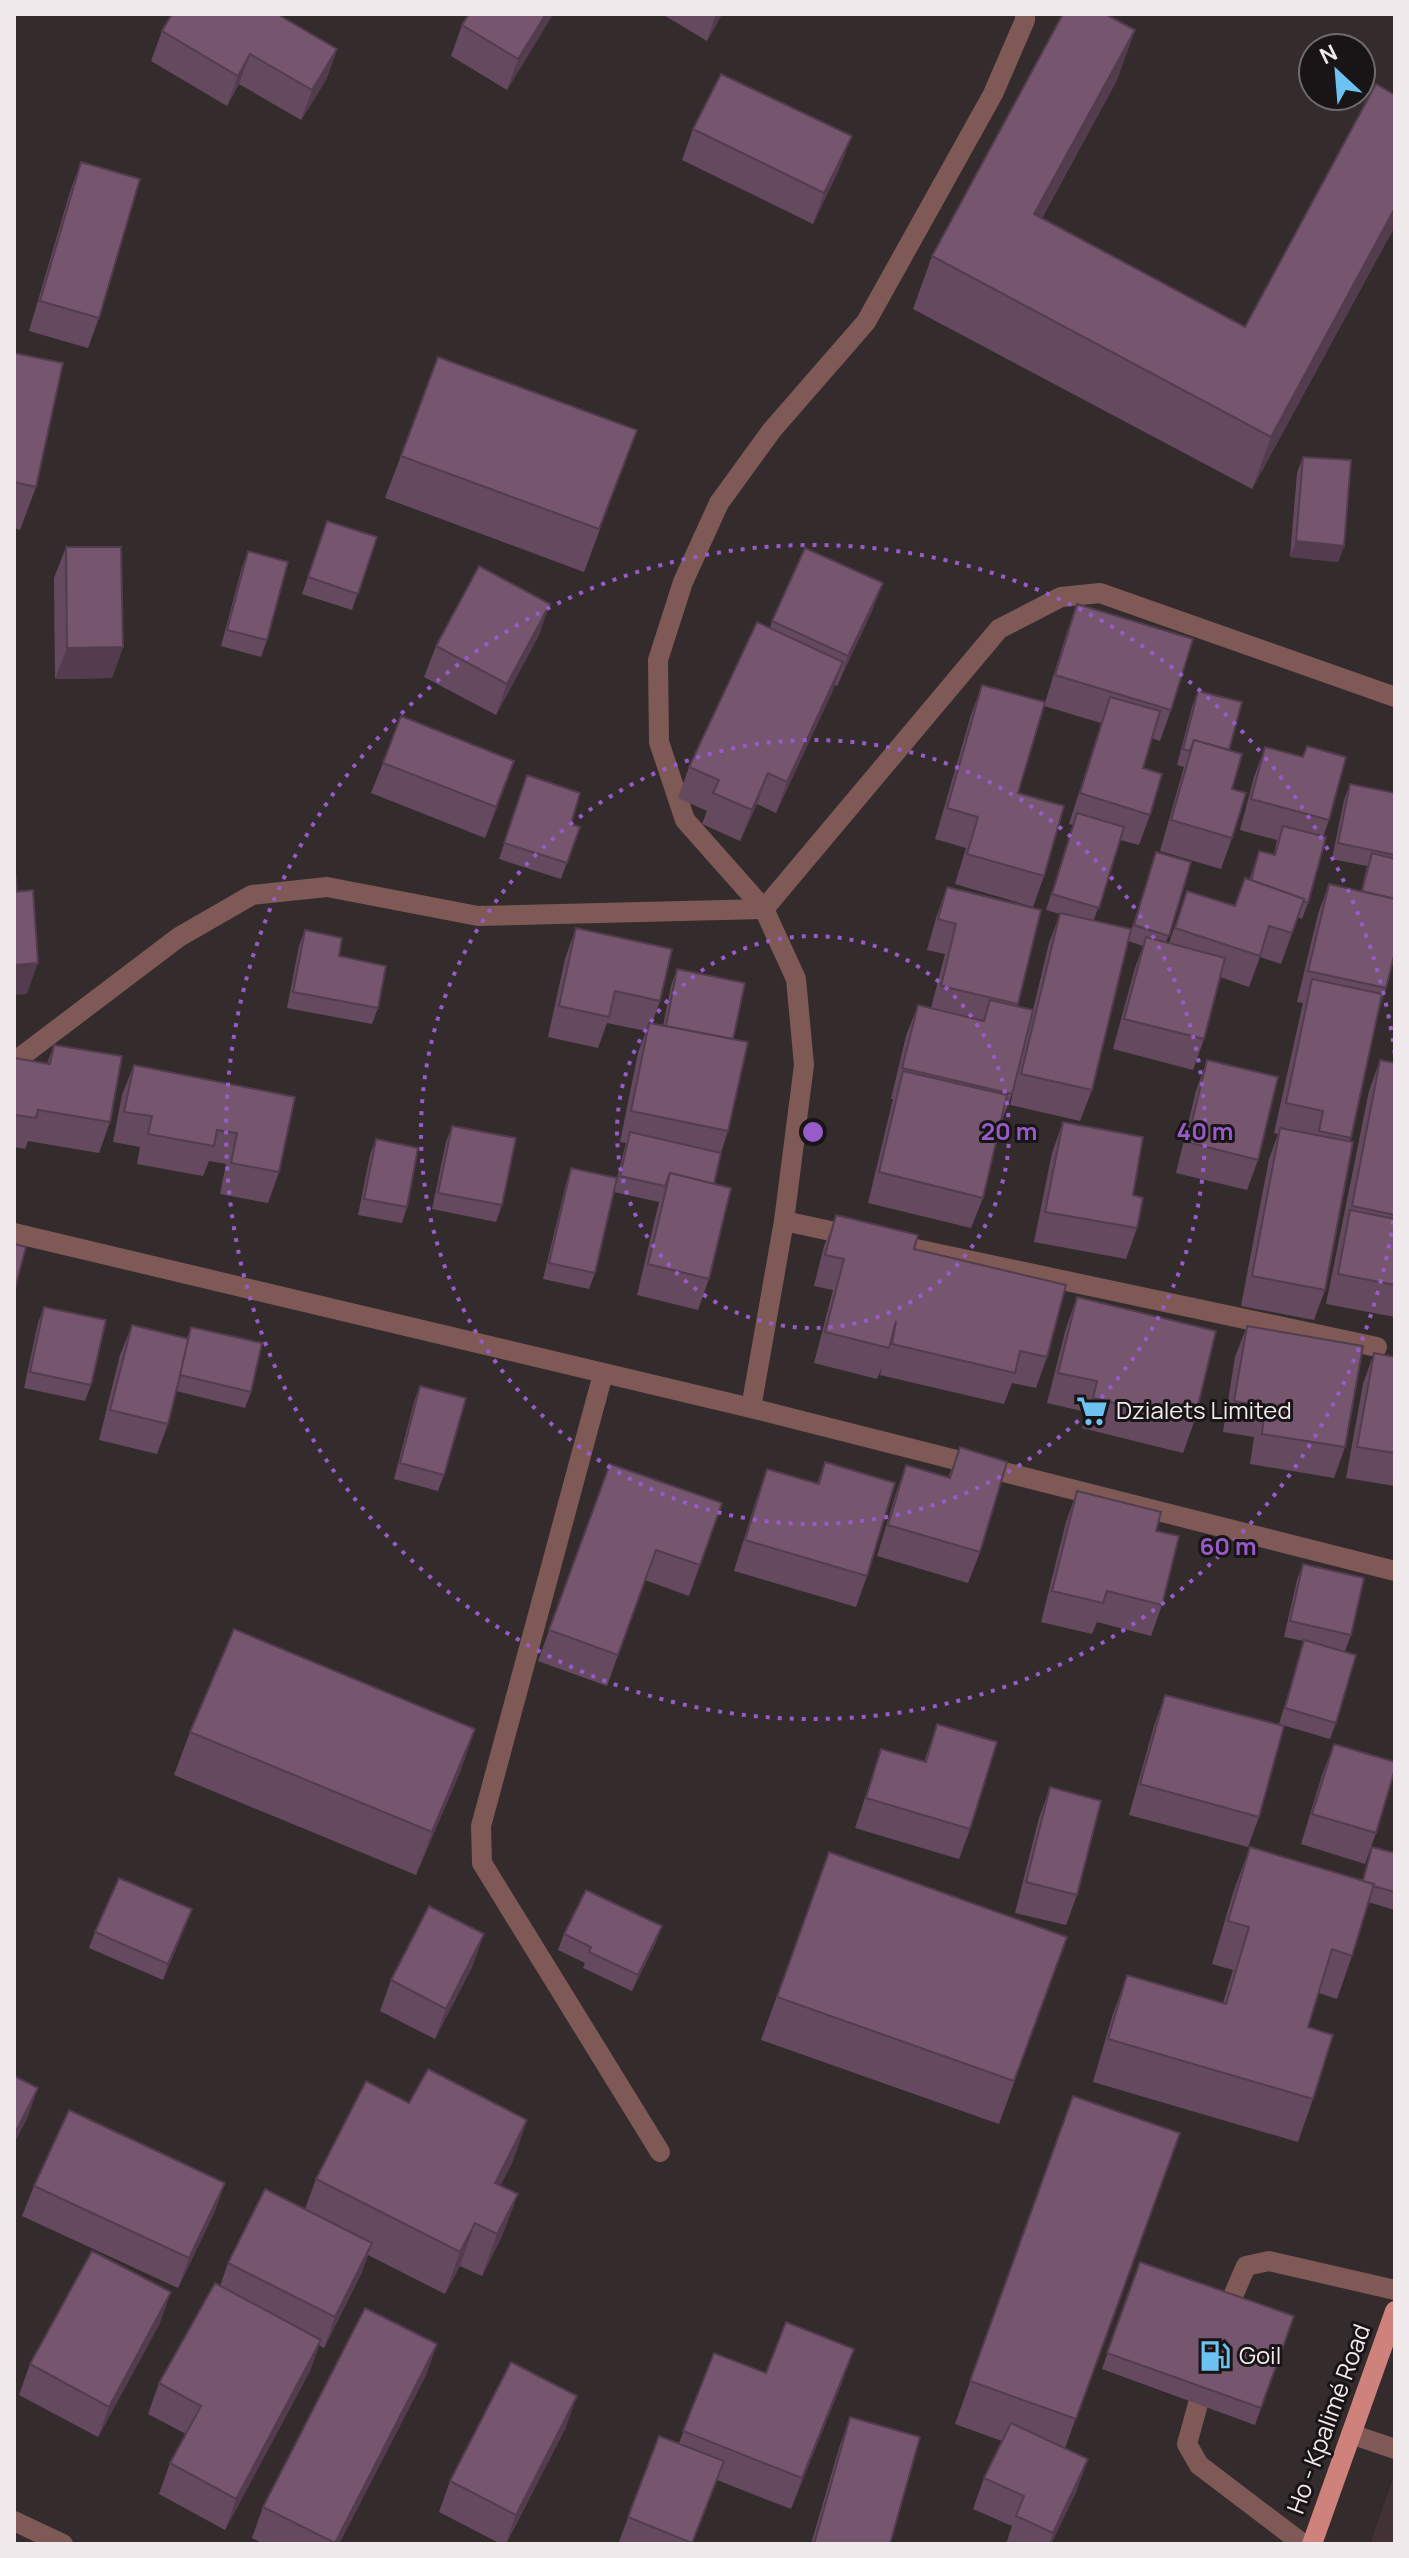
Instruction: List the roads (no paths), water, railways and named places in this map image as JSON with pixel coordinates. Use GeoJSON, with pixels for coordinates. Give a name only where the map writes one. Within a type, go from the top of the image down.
{"type":"FeatureCollection","features":[{"type":"Feature","properties":{"kind":"main road","name":"Ho - Kpalimé Road"},"geometry":{"type":"LineString","coordinates":[[1312,2544],[1395,2311]]}},
{"type":"Feature","properties":{"kind":"street"},"geometry":{"type":"LineString","coordinates":[[751,1408],[784,1221],[804,1065],[796,979],[764,909],[685,820],[659,742],[658,660],[683,582],[719,503],[772,430],[866,322],[993,94],[1025,14]]}},
{"type":"Feature","properties":{"kind":"street"},"geometry":{"type":"LineString","coordinates":[[14,1062],[179,937],[252,895],[327,887],[478,916],[764,909],[999,629],[1061,597],[1100,593],[1395,697]]}},
{"type":"Feature","properties":{"kind":"street"},"geometry":{"type":"LineString","coordinates":[[784,1221],[1377,1347]]}},
{"type":"Feature","properties":{"kind":"street"},"geometry":{"type":"LineString","coordinates":[[14,1233],[751,1408],[1395,1571]]}},
{"type":"Feature","properties":{"kind":"street"},"geometry":{"type":"LineString","coordinates":[[603,1374],[481,1826],[482,1863],[660,2152]]}},
{"type":"Feature","properties":{"kind":"street"},"geometry":{"type":"LineString","coordinates":[[1227,2310],[1246,2266],[1269,2261],[1395,2290]]}},
{"type":"Feature","properties":{"kind":"street"},"geometry":{"type":"LineString","coordinates":[[1198,2404],[1187,2444],[1199,2465],[1303,2544]]}},
{"type":"Feature","properties":{"kind":"street"},"geometry":{"type":"LineString","coordinates":[[1351,2434],[1395,2449]]}},
{"type":"Feature","properties":{"kind":"street"},"geometry":{"type":"LineString","coordinates":[[14,2521],[63,2544]]}},
{"type":"Feature","properties":{"kind":"place","name":"Dzialets Limited"},"geometry":{"type":"Point","coordinates":[1092,1411]}},
{"type":"Feature","properties":{"kind":"place","name":"Goil"},"geometry":{"type":"Point","coordinates":[1215,2356]}}]}
